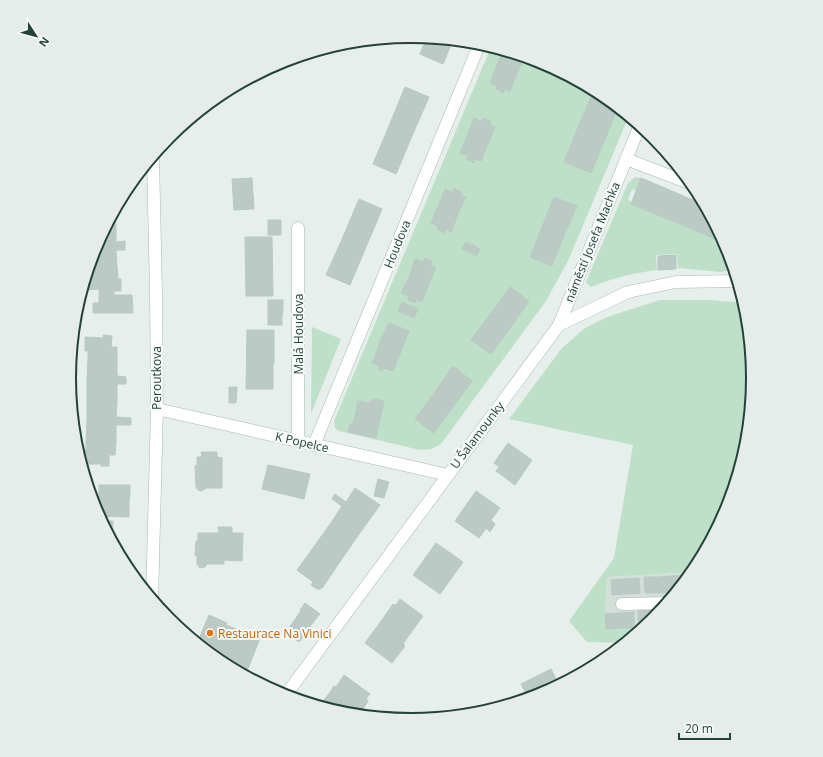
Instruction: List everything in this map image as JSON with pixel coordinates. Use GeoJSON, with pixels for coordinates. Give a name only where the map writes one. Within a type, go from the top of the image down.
{"type":"FeatureCollection","features":[{"type":"Feature","properties":{"kind":"street","name":"Houdova"},"geometry":{"type":"LineString","coordinates":[[314,444],[477,49]]}},
{"type":"Feature","properties":{"kind":"street","name":"náměstí Josefa Machka"},"geometry":{"type":"LineString","coordinates":[[559,325],[638,130]]}},
{"type":"Feature","properties":{"kind":"street"},"geometry":{"type":"LineString","coordinates":[[626,159],[682,181]]}},
{"type":"Feature","properties":{"kind":"street","name":"Peroutkova"},"geometry":{"type":"LineString","coordinates":[[152,165],[156,293],[157,409],[152,592]]}},
{"type":"Feature","properties":{"kind":"street","name":"Malá Houdova"},"geometry":{"type":"LineString","coordinates":[[298,228],[298,441]]}},
{"type":"Feature","properties":{"kind":"street","name":"U Šalamounky"},"geometry":{"type":"LineString","coordinates":[[290,691],[559,325],[628,292],[676,282],[732,281]]}},
{"type":"Feature","properties":{"kind":"street","name":"K Popelce"},"geometry":{"type":"LineString","coordinates":[[157,409],[448,474]]}},
{"type":"Feature","properties":{"kind":"street"},"geometry":{"type":"LineString","coordinates":[[622,604],[662,602]]}},
{"type":"Feature","properties":{"kind":"shaded area"},"geometry":{"type":"Polygon","coordinates":[[[685,573],[664,600],[637,627],[606,629],[605,614],[607,577],[685,573]]]}},
{"type":"Feature","properties":{"kind":"green space"},"geometry":{"type":"Polygon","coordinates":[[[489,52],[501,55],[490,83],[497,86],[496,90],[503,93],[505,89],[510,91],[523,62],[560,78],[592,96],[564,162],[591,172],[616,112],[627,121],[568,261],[546,301],[441,444],[432,449],[420,450],[339,431],[335,428],[334,421],[489,52]],[[474,118],[460,153],[467,156],[466,159],[473,162],[475,159],[481,161],[495,127],[490,125],[491,121],[484,118],[482,122],[474,118]],[[455,188],[453,192],[445,189],[431,222],[438,226],[437,229],[444,233],[446,229],[451,231],[466,197],[460,195],[462,191],[455,188]],[[554,197],[530,257],[552,266],[577,206],[554,197]],[[415,259],[401,293],[409,296],[408,300],[415,303],[416,299],[422,302],[436,267],[430,265],[432,261],[423,262],[415,259]],[[510,287],[472,340],[491,354],[529,301],[510,287]],[[389,323],[372,363],[380,366],[378,369],[382,371],[383,368],[393,371],[409,331],[389,323]],[[453,366],[415,419],[434,433],[472,381],[453,366]],[[374,399],[369,403],[358,401],[354,421],[350,425],[348,432],[376,438],[384,401],[374,399]]]}},
{"type":"Feature","properties":{"kind":"green space"},"geometry":{"type":"Polygon","coordinates":[[[635,177],[641,178],[636,191],[632,189],[628,200],[631,204],[716,240],[729,270],[721,272],[678,268],[677,254],[656,255],[657,270],[624,276],[591,287],[586,282],[628,183],[635,177]]]}},
{"type":"Feature","properties":{"kind":"green space"},"geometry":{"type":"Polygon","coordinates":[[[660,300],[710,300],[738,302],[744,335],[747,378],[744,422],[736,465],[712,527],[685,573],[607,577],[605,614],[606,629],[637,627],[619,643],[587,642],[569,621],[614,558],[633,445],[509,419],[562,348],[585,328],[607,317],[660,300]]]}},
{"type":"Feature","properties":{"kind":"green space"},"geometry":{"type":"Polygon","coordinates":[[[312,327],[341,339],[311,414],[312,327]]]}},
{"type":"Feature","properties":{"kind":"building"},"geometry":{"type":"Polygon","coordinates":[[[424,44],[451,46],[443,64],[420,54],[424,44]]]}},
{"type":"Feature","properties":{"kind":"building"},"geometry":{"type":"Polygon","coordinates":[[[501,55],[522,62],[517,74],[497,65],[501,55]]]}},
{"type":"Feature","properties":{"kind":"building"},"geometry":{"type":"Polygon","coordinates":[[[497,65],[517,74],[510,91],[505,89],[503,93],[496,89],[497,86],[490,83],[497,65]]]}},
{"type":"Feature","properties":{"kind":"building"},"geometry":{"type":"Polygon","coordinates":[[[405,87],[429,97],[412,136],[389,126],[405,87]]]}},
{"type":"Feature","properties":{"kind":"building"},"geometry":{"type":"Polygon","coordinates":[[[591,96],[616,112],[607,134],[580,123],[591,96]]]}},
{"type":"Feature","properties":{"kind":"building"},"geometry":{"type":"Polygon","coordinates":[[[474,118],[482,122],[483,118],[491,121],[490,125],[495,127],[488,144],[467,136],[474,118]]]}},
{"type":"Feature","properties":{"kind":"building"},"geometry":{"type":"Polygon","coordinates":[[[580,123],[607,134],[591,173],[564,162],[580,123]]]}},
{"type":"Feature","properties":{"kind":"building"},"geometry":{"type":"Polygon","coordinates":[[[389,126],[412,136],[396,174],[373,164],[389,126]]]}},
{"type":"Feature","properties":{"kind":"building"},"geometry":{"type":"Polygon","coordinates":[[[467,136],[488,144],[481,161],[475,159],[474,163],[466,159],[468,156],[460,153],[467,136]]]}},
{"type":"Feature","properties":{"kind":"building"},"geometry":{"type":"Polygon","coordinates":[[[252,178],[254,209],[234,210],[232,179],[252,178]]]}},
{"type":"Feature","properties":{"kind":"building"},"geometry":{"type":"Polygon","coordinates":[[[641,178],[693,200],[682,225],[631,204],[641,178]]]}},
{"type":"Feature","properties":{"kind":"building"},"geometry":{"type":"Polygon","coordinates":[[[454,188],[462,192],[460,195],[466,197],[458,214],[438,206],[445,189],[453,192],[454,188]]]}},
{"type":"Feature","properties":{"kind":"building"},"geometry":{"type":"Polygon","coordinates":[[[554,197],[577,206],[564,236],[542,227],[554,197]]]}},
{"type":"Feature","properties":{"kind":"building"},"geometry":{"type":"Polygon","coordinates":[[[359,199],[382,209],[366,247],[343,237],[359,199]]]}},
{"type":"Feature","properties":{"kind":"building"},"geometry":{"type":"Polygon","coordinates":[[[693,200],[696,201],[716,240],[682,225],[693,200]]]}},
{"type":"Feature","properties":{"kind":"building"},"geometry":{"type":"Polygon","coordinates":[[[438,206],[458,214],[451,232],[446,229],[444,233],[437,229],[438,226],[431,223],[438,206]]]}},
{"type":"Feature","properties":{"kind":"building"},"geometry":{"type":"Polygon","coordinates":[[[268,220],[281,220],[281,227],[268,228],[268,220]]]}},
{"type":"Feature","properties":{"kind":"building"},"geometry":{"type":"Polygon","coordinates":[[[113,226],[116,226],[116,242],[125,241],[125,246],[103,247],[113,226]]]}},
{"type":"Feature","properties":{"kind":"building"},"geometry":{"type":"Polygon","coordinates":[[[281,227],[281,235],[268,235],[268,228],[281,227]]]}},
{"type":"Feature","properties":{"kind":"building"},"geometry":{"type":"Polygon","coordinates":[[[542,227],[564,236],[552,266],[530,257],[542,227]]]}},
{"type":"Feature","properties":{"kind":"building"},"geometry":{"type":"Polygon","coordinates":[[[245,237],[272,237],[273,296],[246,296],[245,237]]]}},
{"type":"Feature","properties":{"kind":"building"},"geometry":{"type":"Polygon","coordinates":[[[343,237],[366,247],[350,285],[326,275],[343,237]]]}},
{"type":"Feature","properties":{"kind":"building"},"geometry":{"type":"Polygon","coordinates":[[[466,242],[480,249],[477,256],[462,249],[466,242]]]}},
{"type":"Feature","properties":{"kind":"building"},"geometry":{"type":"Polygon","coordinates":[[[125,246],[125,250],[116,250],[117,266],[96,267],[103,247],[125,246]]]}},
{"type":"Feature","properties":{"kind":"building"},"geometry":{"type":"Polygon","coordinates":[[[676,255],[676,269],[658,270],[658,256],[676,255]]]}},
{"type":"Feature","properties":{"kind":"building"},"geometry":{"type":"Polygon","coordinates":[[[425,258],[432,261],[430,265],[436,267],[429,284],[409,276],[415,259],[423,262],[425,258]]]}},
{"type":"Feature","properties":{"kind":"building"},"geometry":{"type":"Polygon","coordinates":[[[117,266],[118,279],[121,279],[121,291],[114,291],[114,295],[132,295],[133,313],[93,313],[93,303],[99,303],[99,289],[88,290],[96,267],[117,266]]]}},
{"type":"Feature","properties":{"kind":"building"},"geometry":{"type":"Polygon","coordinates":[[[409,276],[429,284],[422,302],[416,299],[415,303],[408,300],[409,296],[401,293],[409,276]]]}},
{"type":"Feature","properties":{"kind":"building"},"geometry":{"type":"Polygon","coordinates":[[[510,287],[529,301],[510,328],[491,313],[510,287]]]}},
{"type":"Feature","properties":{"kind":"building"},"geometry":{"type":"Polygon","coordinates":[[[268,300],[283,300],[283,308],[268,308],[268,300]]]}},
{"type":"Feature","properties":{"kind":"building"},"geometry":{"type":"Polygon","coordinates":[[[402,302],[418,309],[414,318],[398,311],[402,302]]]}},
{"type":"Feature","properties":{"kind":"building"},"geometry":{"type":"Polygon","coordinates":[[[268,308],[283,309],[282,316],[268,316],[268,308]]]}},
{"type":"Feature","properties":{"kind":"building"},"geometry":{"type":"Polygon","coordinates":[[[491,313],[510,328],[491,354],[471,340],[491,313]]]}},
{"type":"Feature","properties":{"kind":"building"},"geometry":{"type":"Polygon","coordinates":[[[268,316],[282,316],[282,325],[268,325],[268,316]]]}},
{"type":"Feature","properties":{"kind":"building"},"geometry":{"type":"Polygon","coordinates":[[[389,323],[409,331],[400,354],[378,345],[389,323]]]}},
{"type":"Feature","properties":{"kind":"building"},"geometry":{"type":"Polygon","coordinates":[[[247,330],[274,330],[273,389],[246,389],[247,330]]]}},
{"type":"Feature","properties":{"kind":"building"},"geometry":{"type":"Polygon","coordinates":[[[103,335],[112,336],[111,347],[117,347],[117,360],[88,359],[88,351],[85,351],[85,337],[104,338],[103,335]]]}},
{"type":"Feature","properties":{"kind":"building"},"geometry":{"type":"Polygon","coordinates":[[[379,346],[400,354],[393,371],[383,368],[382,371],[378,369],[380,366],[372,363],[379,346]]]}},
{"type":"Feature","properties":{"kind":"building"},"geometry":{"type":"Polygon","coordinates":[[[88,359],[117,360],[117,376],[126,377],[126,381],[87,380],[88,359]]]}},
{"type":"Feature","properties":{"kind":"building"},"geometry":{"type":"Polygon","coordinates":[[[453,366],[472,381],[453,407],[434,393],[453,366]]]}},
{"type":"Feature","properties":{"kind":"building"},"geometry":{"type":"Polygon","coordinates":[[[87,380],[126,381],[126,384],[117,384],[117,401],[87,400],[87,380]]]}},
{"type":"Feature","properties":{"kind":"building"},"geometry":{"type":"Polygon","coordinates":[[[229,387],[237,387],[236,403],[229,403],[229,387]]]}},
{"type":"Feature","properties":{"kind":"building"},"geometry":{"type":"Polygon","coordinates":[[[434,393],[453,407],[434,433],[415,419],[434,393]]]}},
{"type":"Feature","properties":{"kind":"building"},"geometry":{"type":"Polygon","coordinates":[[[374,399],[384,401],[376,438],[348,432],[350,425],[354,421],[358,401],[369,403],[374,399]]]}},
{"type":"Feature","properties":{"kind":"building"},"geometry":{"type":"Polygon","coordinates":[[[87,400],[117,401],[116,417],[131,418],[131,422],[87,421],[87,400]]]}},
{"type":"Feature","properties":{"kind":"building"},"geometry":{"type":"Polygon","coordinates":[[[87,421],[131,422],[131,425],[116,425],[116,442],[86,442],[87,421]]]}},
{"type":"Feature","properties":{"kind":"building"},"geometry":{"type":"Polygon","coordinates":[[[86,442],[116,442],[115,455],[109,455],[109,466],[101,466],[101,464],[87,464],[83,450],[86,450],[86,442]]]}},
{"type":"Feature","properties":{"kind":"building"},"geometry":{"type":"Polygon","coordinates":[[[508,443],[532,460],[515,485],[496,471],[499,467],[494,463],[508,443]]]}},
{"type":"Feature","properties":{"kind":"building"},"geometry":{"type":"Polygon","coordinates":[[[201,452],[217,452],[217,457],[222,458],[222,488],[206,488],[202,491],[198,490],[196,487],[195,466],[197,466],[197,457],[202,457],[201,452]]]}},
{"type":"Feature","properties":{"kind":"building"},"geometry":{"type":"Polygon","coordinates":[[[268,465],[310,474],[304,499],[262,489],[268,465]]]}},
{"type":"Feature","properties":{"kind":"building"},"geometry":{"type":"Polygon","coordinates":[[[378,479],[389,482],[384,498],[374,496],[378,479]]]}},
{"type":"Feature","properties":{"kind":"building"},"geometry":{"type":"Polygon","coordinates":[[[99,485],[130,485],[130,494],[99,493],[99,485]]]}},
{"type":"Feature","properties":{"kind":"building"},"geometry":{"type":"Polygon","coordinates":[[[355,488],[380,505],[357,537],[333,520],[342,506],[332,499],[335,494],[346,502],[355,488]]]}},
{"type":"Feature","properties":{"kind":"building"},"geometry":{"type":"Polygon","coordinates":[[[476,491],[500,508],[491,520],[495,524],[490,532],[486,528],[479,538],[455,521],[476,491]]]}},
{"type":"Feature","properties":{"kind":"building"},"geometry":{"type":"Polygon","coordinates":[[[99,493],[130,494],[129,501],[100,501],[99,493]]]}},
{"type":"Feature","properties":{"kind":"building"},"geometry":{"type":"Polygon","coordinates":[[[100,501],[129,501],[129,509],[103,509],[100,501]]]}},
{"type":"Feature","properties":{"kind":"building"},"geometry":{"type":"Polygon","coordinates":[[[103,509],[129,509],[129,517],[106,516],[103,509]]]}},
{"type":"Feature","properties":{"kind":"building"},"geometry":{"type":"Polygon","coordinates":[[[333,520],[357,537],[337,566],[313,548],[333,520]]]}},
{"type":"Feature","properties":{"kind":"building"},"geometry":{"type":"Polygon","coordinates":[[[108,521],[113,521],[113,530],[108,521]]]}},
{"type":"Feature","properties":{"kind":"building"},"geometry":{"type":"Polygon","coordinates":[[[218,527],[232,527],[232,533],[243,533],[242,561],[224,560],[224,564],[207,564],[205,567],[200,568],[197,564],[197,555],[195,556],[198,533],[219,533],[218,527]]]}},
{"type":"Feature","properties":{"kind":"building"},"geometry":{"type":"Polygon","coordinates":[[[436,543],[463,562],[440,594],[413,575],[436,543]]]}},
{"type":"Feature","properties":{"kind":"building"},"geometry":{"type":"Polygon","coordinates":[[[313,548],[337,566],[323,587],[320,589],[317,589],[311,585],[313,582],[297,570],[313,548]]]}},
{"type":"Feature","properties":{"kind":"building"},"geometry":{"type":"Polygon","coordinates":[[[683,575],[672,590],[671,576],[683,575]]]}},
{"type":"Feature","properties":{"kind":"building"},"geometry":{"type":"Polygon","coordinates":[[[671,576],[672,590],[670,592],[659,593],[658,577],[671,576]]]}},
{"type":"Feature","properties":{"kind":"building"},"geometry":{"type":"Polygon","coordinates":[[[644,577],[658,577],[659,593],[645,593],[644,577]]]}},
{"type":"Feature","properties":{"kind":"building"},"geometry":{"type":"Polygon","coordinates":[[[639,578],[640,593],[626,594],[625,579],[639,578]]]}},
{"type":"Feature","properties":{"kind":"building"},"geometry":{"type":"Polygon","coordinates":[[[625,579],[626,594],[612,595],[611,580],[625,579]]]}},
{"type":"Feature","properties":{"kind":"building"},"geometry":{"type":"Polygon","coordinates":[[[400,599],[423,616],[407,638],[382,620],[393,604],[396,605],[400,599]]]}},
{"type":"Feature","properties":{"kind":"building"},"geometry":{"type":"Polygon","coordinates":[[[305,603],[320,614],[315,620],[300,610],[305,603]]]}},
{"type":"Feature","properties":{"kind":"building"},"geometry":{"type":"Polygon","coordinates":[[[652,610],[652,613],[639,625],[638,611],[652,610]]]}},
{"type":"Feature","properties":{"kind":"building"},"geometry":{"type":"Polygon","coordinates":[[[301,611],[315,620],[309,628],[296,618],[301,611]]]}},
{"type":"Feature","properties":{"kind":"building"},"geometry":{"type":"Polygon","coordinates":[[[634,612],[634,628],[621,628],[620,613],[634,612]]]}},
{"type":"Feature","properties":{"kind":"building"},"geometry":{"type":"Polygon","coordinates":[[[620,613],[621,628],[606,629],[605,614],[620,613]]]}},
{"type":"Feature","properties":{"kind":"building"},"geometry":{"type":"Polygon","coordinates":[[[209,615],[227,623],[226,625],[241,631],[242,629],[261,636],[247,671],[199,639],[209,615]]]}},
{"type":"Feature","properties":{"kind":"building"},"geometry":{"type":"Polygon","coordinates":[[[296,618],[309,628],[305,635],[291,625],[296,618]]]}},
{"type":"Feature","properties":{"kind":"building"},"geometry":{"type":"Polygon","coordinates":[[[382,620],[407,638],[403,644],[405,646],[392,663],[365,643],[382,620]]]}},
{"type":"Feature","properties":{"kind":"building"},"geometry":{"type":"Polygon","coordinates":[[[291,625],[305,635],[299,642],[286,633],[291,625]]]}},
{"type":"Feature","properties":{"kind":"building"},"geometry":{"type":"Polygon","coordinates":[[[551,669],[557,680],[526,693],[521,684],[551,669]]]}},
{"type":"Feature","properties":{"kind":"building"},"geometry":{"type":"Polygon","coordinates":[[[344,675],[370,694],[366,699],[368,701],[362,710],[345,708],[328,695],[334,686],[336,687],[344,675]]]}},
{"type":"Feature","properties":{"kind":"building"},"geometry":{"type":"Polygon","coordinates":[[[328,695],[345,708],[325,703],[322,702],[328,695]]]}},
{"type":"Feature","properties":{"kind":"place","name":"Restaurace Na Vinici"},"geometry":{"type":"Point","coordinates":[210,633]}}]}
